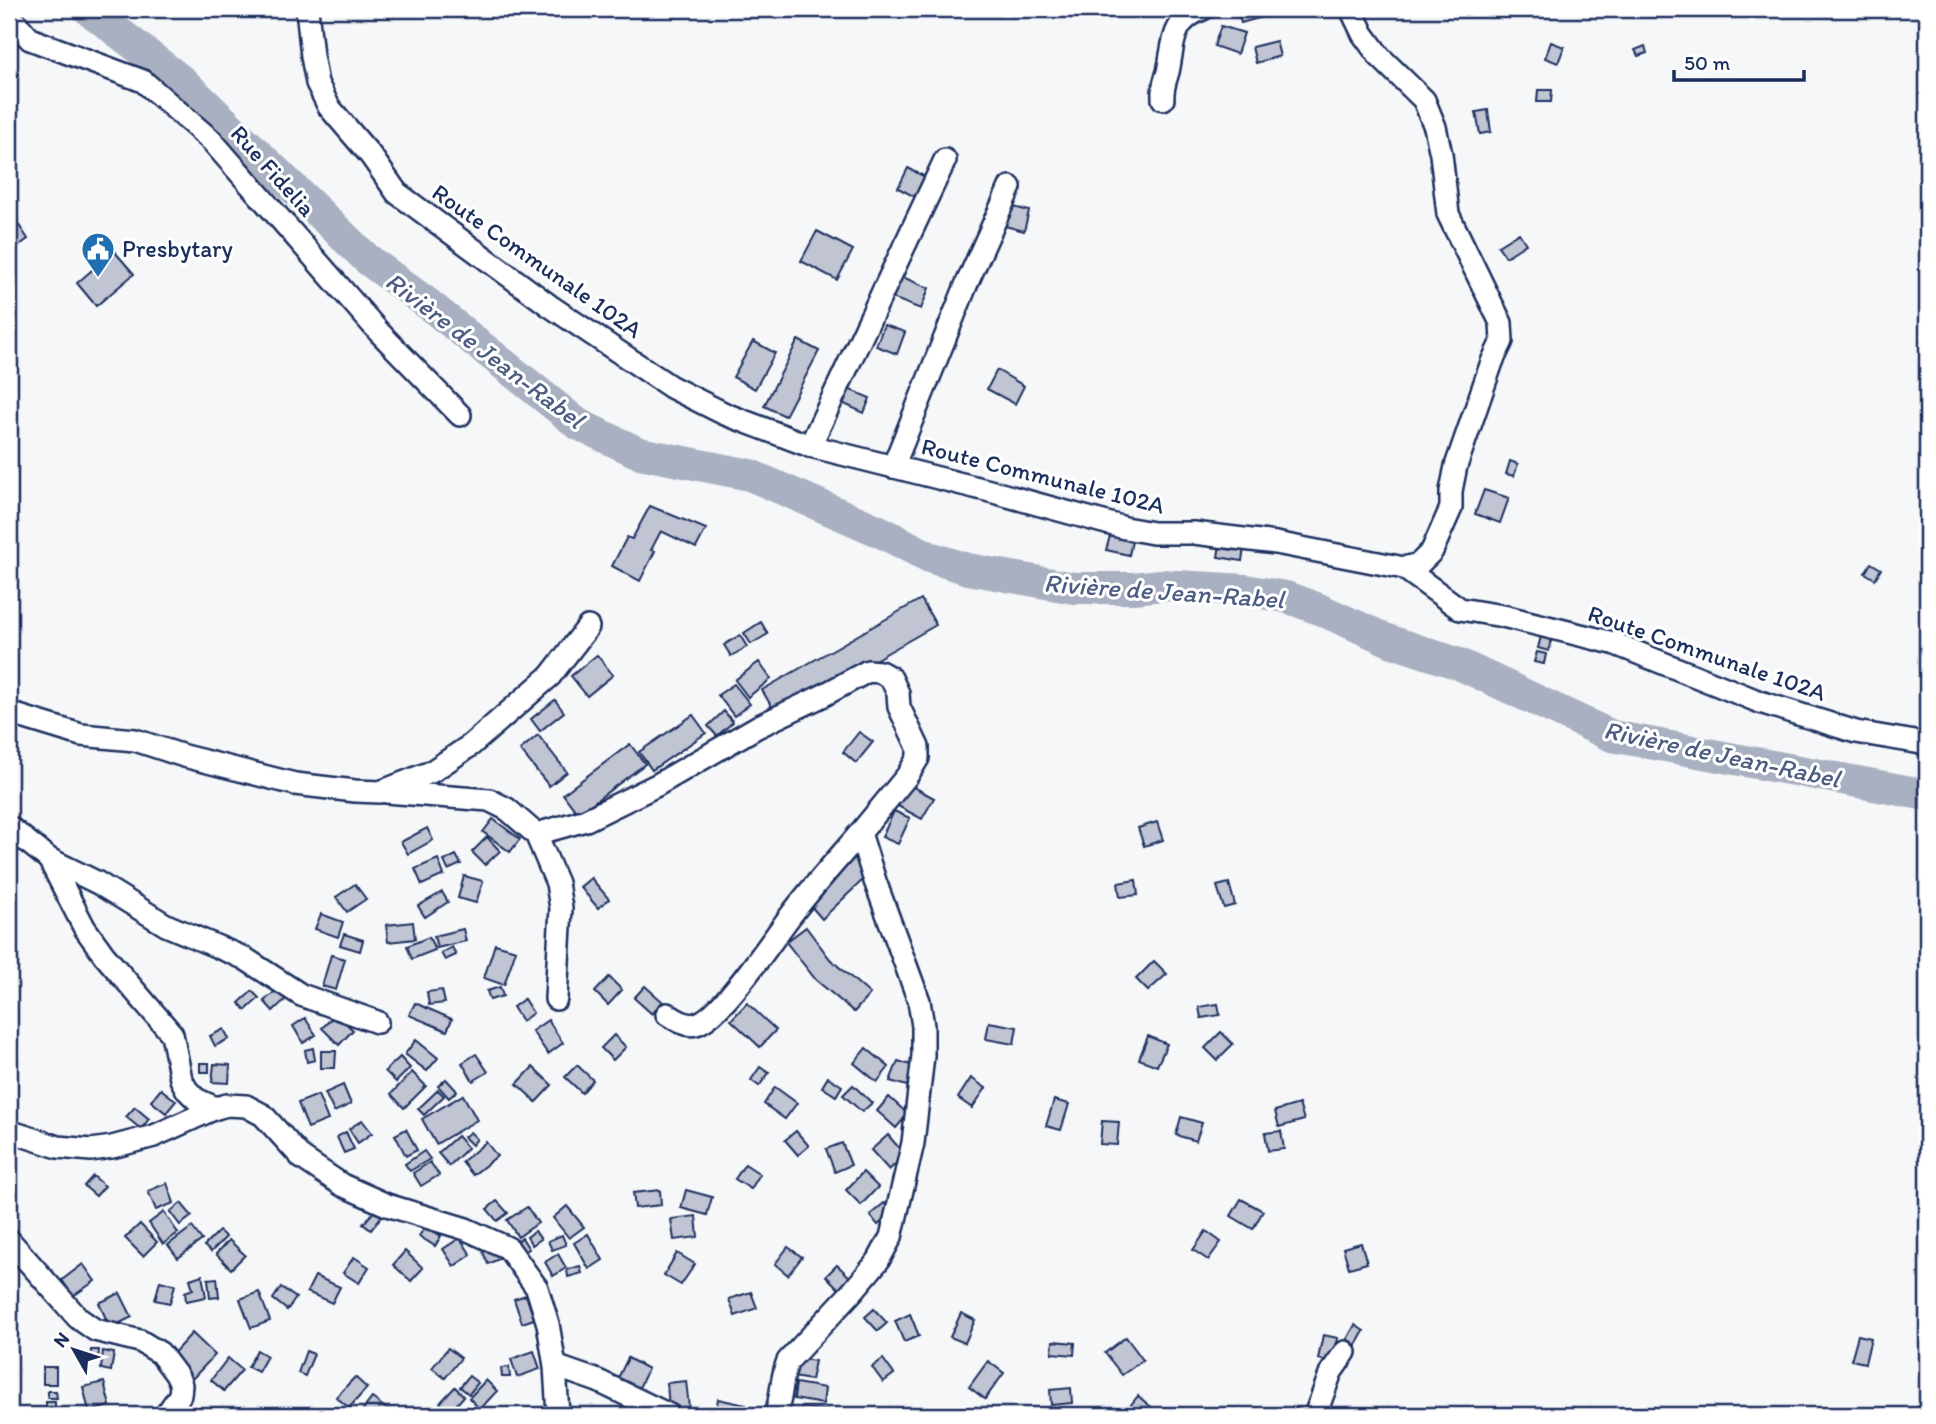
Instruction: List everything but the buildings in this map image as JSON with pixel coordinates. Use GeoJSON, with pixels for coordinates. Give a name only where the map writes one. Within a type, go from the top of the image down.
{"type":"FeatureCollection","features":[{"type":"Feature","properties":{"kind":"street","name":"Route Communale 102A"},"geometry":{"type":"LineString","coordinates":[[306,9],[317,83],[330,107],[371,156],[397,193],[550,306],[671,387],[725,414],[810,446],[1125,528],[1153,533],[1194,533],[1276,543],[1404,568],[1460,609],[1503,616],[1613,643],[1760,702],[1856,732],[1927,744]]}},
{"type":"Feature","properties":{"kind":"street"},"geometry":{"type":"LineString","coordinates":[[1163,99],[1170,46],[1181,24],[1203,9]]}},
{"type":"Feature","properties":{"kind":"street"},"geometry":{"type":"LineString","coordinates":[[1351,9],[1363,34],[1379,56],[1424,100],[1435,127],[1441,154],[1447,214],[1501,323],[1502,341],[1492,362],[1456,466],[1451,508],[1432,551],[1419,564],[1404,568]]}},
{"type":"Feature","properties":{"kind":"street","name":"Rue Fidelia"},"geometry":{"type":"LineString","coordinates":[[9,15],[30,39],[143,80],[212,141],[379,332],[460,415]]}},
{"type":"Feature","properties":{"kind":"street"},"geometry":{"type":"LineString","coordinates":[[810,446],[946,160]]}},
{"type":"Feature","properties":{"kind":"street"},"geometry":{"type":"LineString","coordinates":[[893,467],[967,283],[1010,187]]}},
{"type":"Feature","properties":{"kind":"street"},"geometry":{"type":"LineString","coordinates":[[380,792],[431,772],[471,745],[550,676],[588,627]]}},
{"type":"Feature","properties":{"kind":"street"},"geometry":{"type":"LineString","coordinates":[[536,834],[607,811],[757,727],[868,671],[880,672],[891,678],[898,693],[901,714],[918,747],[918,758],[907,776],[790,916],[738,987],[712,1013],[697,1024],[687,1025],[667,1014]]}},
{"type":"Feature","properties":{"kind":"street"},"geometry":{"type":"LineString","coordinates":[[9,713],[81,735],[135,740],[184,756],[295,784],[489,800],[507,809],[536,834],[557,883],[561,908],[556,999]]}},
{"type":"Feature","properties":{"kind":"street"},"geometry":{"type":"LineString","coordinates":[[9,827],[49,859],[98,883],[166,925],[244,958],[301,995],[377,1022]]}},
{"type":"Feature","properties":{"kind":"street"},"geometry":{"type":"LineString","coordinates":[[775,1415],[782,1373],[789,1361],[803,1342],[852,1293],[878,1261],[891,1237],[913,1143],[923,1056],[923,1026],[919,1001],[860,833]]}},
{"type":"Feature","properties":{"kind":"street"},"geometry":{"type":"LineString","coordinates":[[49,859],[84,927],[104,955],[172,1034],[181,1079],[187,1090],[196,1099],[216,1108]]}},
{"type":"Feature","properties":{"kind":"street"},"geometry":{"type":"LineString","coordinates":[[9,1131],[58,1147],[91,1150],[153,1136],[216,1108],[227,1105],[246,1106],[263,1115],[302,1158],[342,1185],[387,1205],[466,1229],[508,1248],[537,1287],[548,1324],[555,1366],[558,1415]]}},
{"type":"Feature","properties":{"kind":"street"},"geometry":{"type":"LineString","coordinates":[[9,1240],[78,1318],[95,1329],[140,1341],[160,1353],[181,1385],[180,1395],[166,1415]]}},
{"type":"Feature","properties":{"kind":"street"},"geometry":{"type":"LineString","coordinates":[[1318,1415],[1317,1410],[1331,1372],[1345,1352]]}},
{"type":"Feature","properties":{"kind":"street"},"geometry":{"type":"LineString","coordinates":[[555,1366],[598,1381],[668,1415]]}},
{"type":"Feature","properties":{"kind":"waterway","name":"Rivière de Jean-Rabel"},"geometry":{"type":"LineString","coordinates":[[88,9],[183,82],[367,259],[428,304],[578,424],[639,453],[750,475],[881,532],[929,557],[968,569],[1074,588],[1161,585],[1245,590],[1286,597],[1390,641],[1459,664],[1612,736],[1927,795]]}},
{"type":"Feature","properties":{"kind":"place","name":"Presbytary"},"geometry":{"type":"Point","coordinates":[98,279]}}]}
